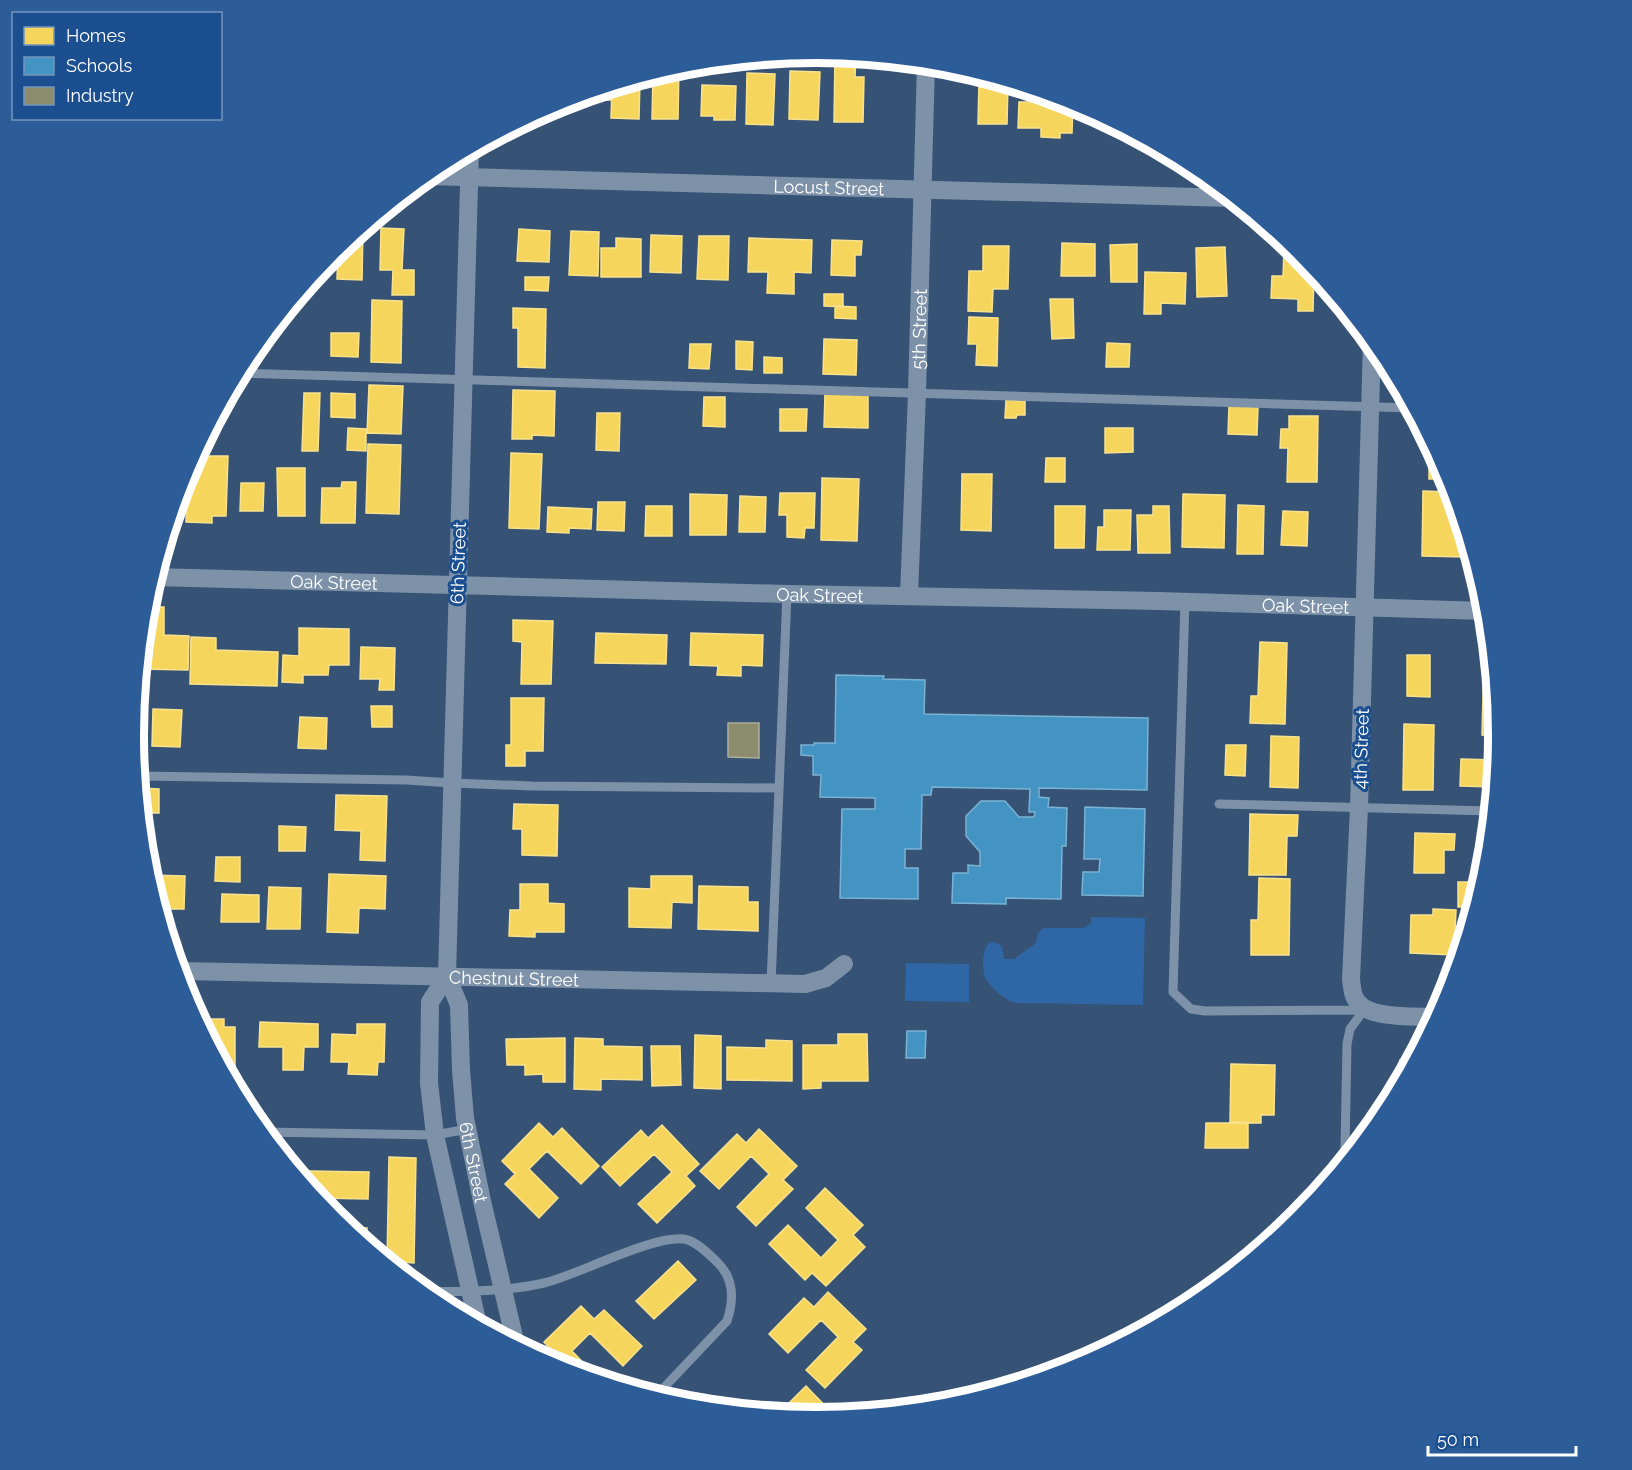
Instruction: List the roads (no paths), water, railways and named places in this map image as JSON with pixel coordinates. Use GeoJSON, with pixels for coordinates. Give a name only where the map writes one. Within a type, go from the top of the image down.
{"type":"FeatureCollection","features":[{"type":"Feature","properties":{"kind":"street","name":"5th Street"},"geometry":{"type":"LineString","coordinates":[[909,595],[926,73]]}},
{"type":"Feature","properties":{"kind":"street","name":"6th Street"},"geometry":{"type":"LineString","coordinates":[[470,159],[447,976],[459,1005],[461,1070],[468,1129],[514,1335]]}},
{"type":"Feature","properties":{"kind":"street","name":"Locust Street"},"geometry":{"type":"LineString","coordinates":[[442,176],[1219,198]]}},
{"type":"Feature","properties":{"kind":"street","name":"4th Street"},"geometry":{"type":"LineString","coordinates":[[1365,1010],[1355,998],[1351,979],[1359,807],[1372,357]]}},
{"type":"Feature","properties":{"kind":"street","name":"Oak Street"},"geometry":{"type":"LineString","coordinates":[[163,577],[787,594],[1185,601],[1476,611]]}},
{"type":"Feature","properties":{"kind":"street","name":"Chestnut Street"},"geometry":{"type":"LineString","coordinates":[[188,972],[805,984],[826,978],[844,964]]}},
{"type":"Feature","properties":{"kind":"street","name":"6th Street"},"geometry":{"type":"LineString","coordinates":[[447,976],[430,1002],[429,1083],[435,1135],[476,1314]]}},
{"type":"Feature","properties":{"kind":"street"},"geometry":{"type":"LineString","coordinates":[[1365,1010],[1389,1016],[1426,1017]]}},
{"type":"Feature","properties":{"kind":"lane"},"geometry":{"type":"LineString","coordinates":[[251,372],[1403,408]]}},
{"type":"Feature","properties":{"kind":"lane"},"geometry":{"type":"LineString","coordinates":[[771,984],[787,594]]}},
{"type":"Feature","properties":{"kind":"lane"},"geometry":{"type":"LineString","coordinates":[[1185,601],[1173,992],[1191,1009],[1205,1011],[1365,1010]]}},
{"type":"Feature","properties":{"kind":"lane"},"geometry":{"type":"LineString","coordinates":[[145,776],[779,788]]}},
{"type":"Feature","properties":{"kind":"lane"},"geometry":{"type":"LineString","coordinates":[[1219,804],[1483,811]]}},
{"type":"Feature","properties":{"kind":"lane"},"geometry":{"type":"LineString","coordinates":[[1345,1148],[1347,1044],[1350,1029],[1365,1010]]}},
{"type":"Feature","properties":{"kind":"lane"},"geometry":{"type":"LineString","coordinates":[[274,1132],[435,1135],[468,1129]]}},
{"type":"Feature","properties":{"kind":"lane"},"geometry":{"type":"LineString","coordinates":[[440,1292],[545,1283],[666,1240],[688,1240],[705,1250],[723,1267],[730,1281],[732,1302],[727,1321],[663,1389]]}}]}
